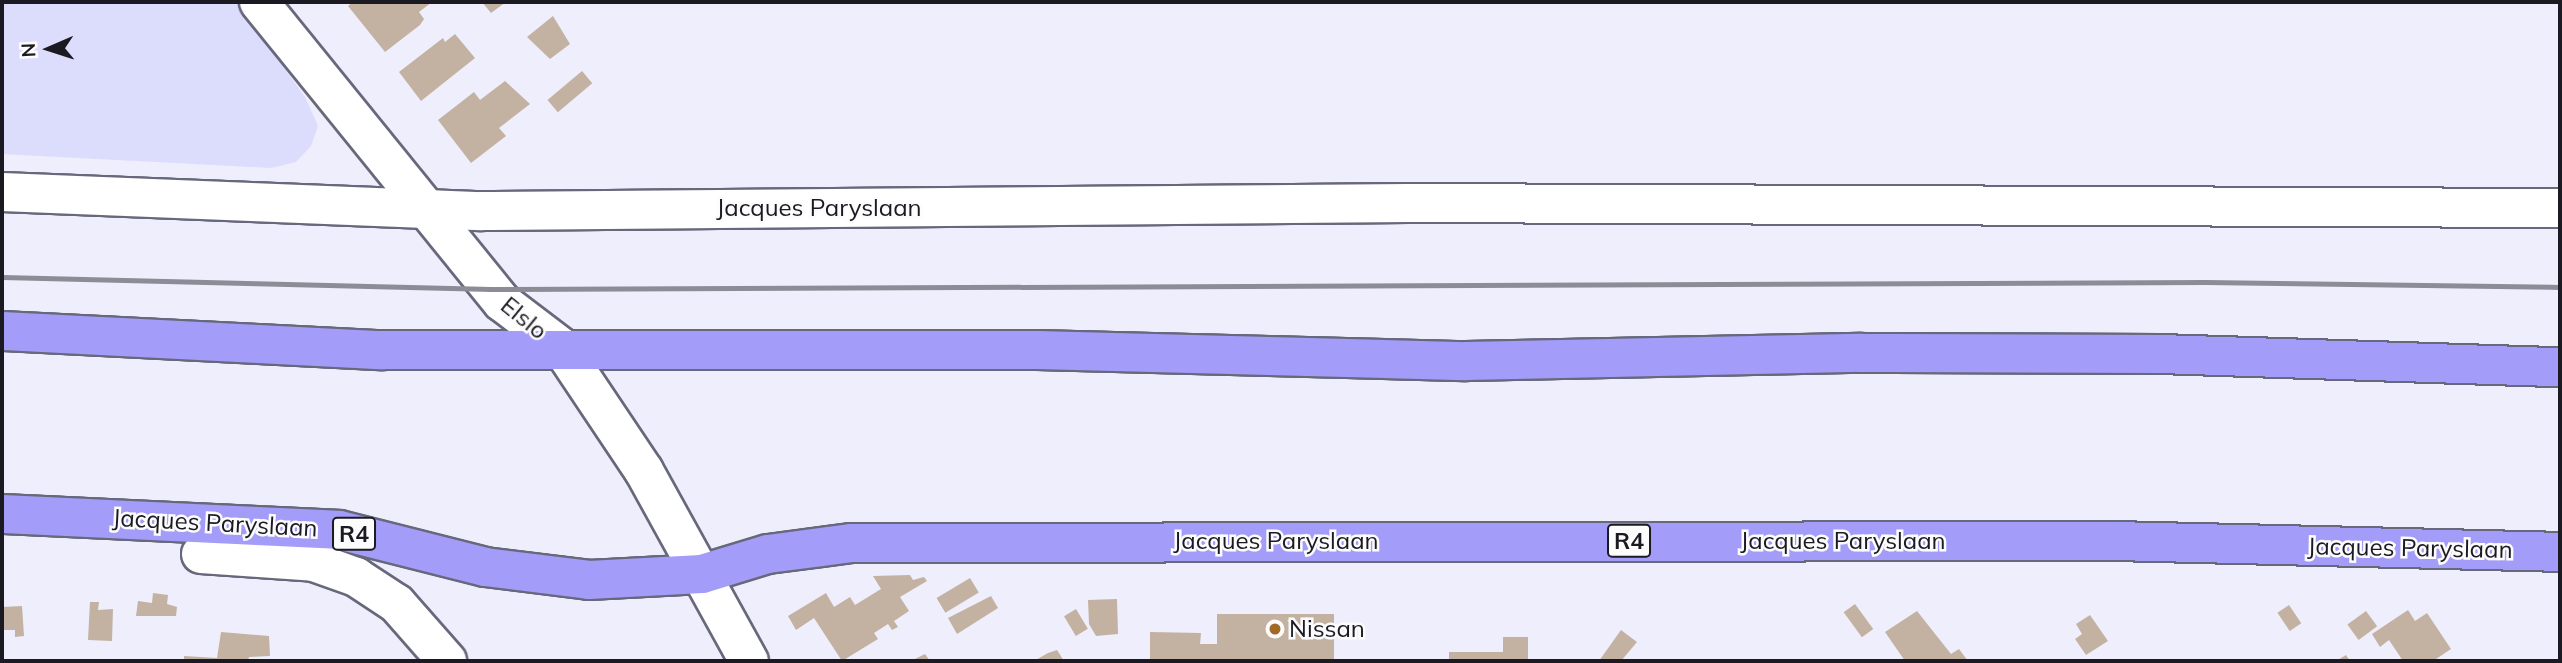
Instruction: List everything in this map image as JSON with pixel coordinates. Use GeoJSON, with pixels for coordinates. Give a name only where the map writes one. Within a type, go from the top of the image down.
{"type":"FeatureCollection","features":[{"type":"Feature","properties":{"kind":"highway"},"geometry":{"type":"LineString","coordinates":[[2,331],[382,350],[1037,350],[1466,361],[1861,353],[2160,354],[2560,367]]}},
{"type":"Feature","properties":{"kind":"highway","name":"Jacques Paryslaan"},"geometry":{"type":"LineString","coordinates":[[2,514],[339,530],[485,567],[589,580],[702,574],[768,554],[852,543],[2114,541],[2560,552]]}},
{"type":"Feature","properties":{"kind":"street","name":"Elslo"},"geometry":{"type":"LineString","coordinates":[[259,2],[502,302],[561,348],[644,471],[749,661]]}},
{"type":"Feature","properties":{"kind":"street","name":"Jacques Paryslaan"},"geometry":{"type":"LineString","coordinates":[[2,192],[424,208],[1422,203],[2560,208]]}},
{"type":"Feature","properties":{"kind":"street"},"geometry":{"type":"LineString","coordinates":[[201,554],[314,562],[356,577],[397,604],[447,661]]}},
{"type":"Feature","properties":{"kind":"shaded area"},"geometry":{"type":"Polygon","coordinates":[[[2,2],[237,2],[305,97],[318,126],[311,146],[296,162],[271,168],[2,154],[2,2]]]}},
{"type":"Feature","properties":{"kind":"building"},"geometry":{"type":"Polygon","coordinates":[[[353,2],[432,2],[419,12],[424,19],[420,25],[385,52],[348,6],[353,2]]]}},
{"type":"Feature","properties":{"kind":"building"},"geometry":{"type":"Polygon","coordinates":[[[482,2],[506,2],[491,13],[482,2]]]}},
{"type":"Feature","properties":{"kind":"building"},"geometry":{"type":"Polygon","coordinates":[[[553,16],[570,44],[550,59],[527,37],[553,16]]]}},
{"type":"Feature","properties":{"kind":"building"},"geometry":{"type":"Polygon","coordinates":[[[455,34],[475,58],[421,101],[399,72],[443,38],[445,42],[455,34]]]}},
{"type":"Feature","properties":{"kind":"building"},"geometry":{"type":"Polygon","coordinates":[[[582,71],[592,83],[558,112],[548,100],[582,71]]]}},
{"type":"Feature","properties":{"kind":"building"},"geometry":{"type":"Polygon","coordinates":[[[505,81],[530,104],[499,128],[506,136],[471,163],[438,120],[474,92],[480,100],[505,81]]]}},
{"type":"Feature","properties":{"kind":"building"},"geometry":{"type":"Polygon","coordinates":[[[910,575],[913,580],[924,577],[927,581],[900,597],[909,611],[894,621],[898,627],[892,630],[888,624],[874,633],[878,639],[842,661],[814,618],[796,630],[788,616],[826,593],[834,607],[850,597],[855,605],[881,589],[873,576],[910,575]]]}},
{"type":"Feature","properties":{"kind":"building"},"geometry":{"type":"Polygon","coordinates":[[[970,578],[979,593],[945,613],[937,598],[970,578]]]}},
{"type":"Feature","properties":{"kind":"building"},"geometry":{"type":"Polygon","coordinates":[[[153,593],[168,595],[167,604],[177,607],[176,616],[136,616],[138,601],[152,603],[153,593]]]}},
{"type":"Feature","properties":{"kind":"building"},"geometry":{"type":"Polygon","coordinates":[[[991,596],[998,608],[957,634],[948,618],[991,596]]]}},
{"type":"Feature","properties":{"kind":"building"},"geometry":{"type":"Polygon","coordinates":[[[1117,599],[1118,634],[1096,636],[1089,624],[1088,600],[1117,599]]]}},
{"type":"Feature","properties":{"kind":"building"},"geometry":{"type":"Polygon","coordinates":[[[90,602],[99,602],[98,610],[113,609],[112,641],[88,640],[90,602]]]}},
{"type":"Feature","properties":{"kind":"building"},"geometry":{"type":"Polygon","coordinates":[[[1855,604],[1873,629],[1862,637],[1844,612],[1855,604]]]}},
{"type":"Feature","properties":{"kind":"building"},"geometry":{"type":"Polygon","coordinates":[[[2289,605],[2301,623],[2290,631],[2277,613],[2289,605]]]}},
{"type":"Feature","properties":{"kind":"building"},"geometry":{"type":"Polygon","coordinates":[[[22,606],[24,636],[15,637],[15,630],[2,630],[2,607],[22,606]]]}},
{"type":"Feature","properties":{"kind":"building"},"geometry":{"type":"Polygon","coordinates":[[[1076,609],[1088,629],[1076,636],[1064,616],[1076,609]]]}},
{"type":"Feature","properties":{"kind":"building"},"geometry":{"type":"Polygon","coordinates":[[[2408,610],[2415,621],[2427,613],[2451,649],[2433,661],[2403,661],[2389,640],[2380,647],[2372,634],[2408,610]]]}},
{"type":"Feature","properties":{"kind":"building"},"geometry":{"type":"Polygon","coordinates":[[[1917,611],[1951,654],[1959,649],[1968,661],[1905,661],[1885,632],[1917,611]]]}},
{"type":"Feature","properties":{"kind":"building"},"geometry":{"type":"Polygon","coordinates":[[[2366,611],[2377,626],[2359,640],[2347,625],[2366,611]]]}},
{"type":"Feature","properties":{"kind":"building","name":"Nissan"},"geometry":{"type":"Polygon","coordinates":[[[1217,614],[1334,614],[1334,661],[1150,661],[1150,632],[1201,633],[1200,644],[1217,644],[1217,614]]]}},
{"type":"Feature","properties":{"kind":"building"},"geometry":{"type":"Polygon","coordinates":[[[2090,615],[2108,641],[2086,655],[2075,639],[2082,634],[2076,624],[2090,615]]]}},
{"type":"Feature","properties":{"kind":"building"},"geometry":{"type":"Polygon","coordinates":[[[1621,630],[1637,642],[1621,661],[1599,661],[1621,630]]]}},
{"type":"Feature","properties":{"kind":"building"},"geometry":{"type":"Polygon","coordinates":[[[221,632],[269,636],[270,656],[249,657],[248,661],[184,661],[184,656],[217,658],[221,632]]]}},
{"type":"Feature","properties":{"kind":"building"},"geometry":{"type":"Polygon","coordinates":[[[1503,637],[1528,637],[1528,661],[1449,661],[1449,652],[1503,652],[1503,637]]]}},
{"type":"Feature","properties":{"kind":"building"},"geometry":{"type":"Polygon","coordinates":[[[1057,650],[1064,661],[1034,661],[1048,653],[1057,650]]]}},
{"type":"Feature","properties":{"kind":"building"},"geometry":{"type":"Polygon","coordinates":[[[925,654],[930,661],[911,661],[925,654]]]}},
{"type":"Feature","properties":{"kind":"building"},"geometry":{"type":"Polygon","coordinates":[[[2346,655],[2350,661],[2336,661],[2346,655]]]}},
{"type":"Feature","properties":{"kind":"railway"},"geometry":{"type":"LineString","coordinates":[[2,277],[491,289],[2205,282],[2560,287]]}},
{"type":"Feature","properties":{"kind":"place","name":"Nissan"},"geometry":{"type":"Point","coordinates":[1275,629]}}]}
